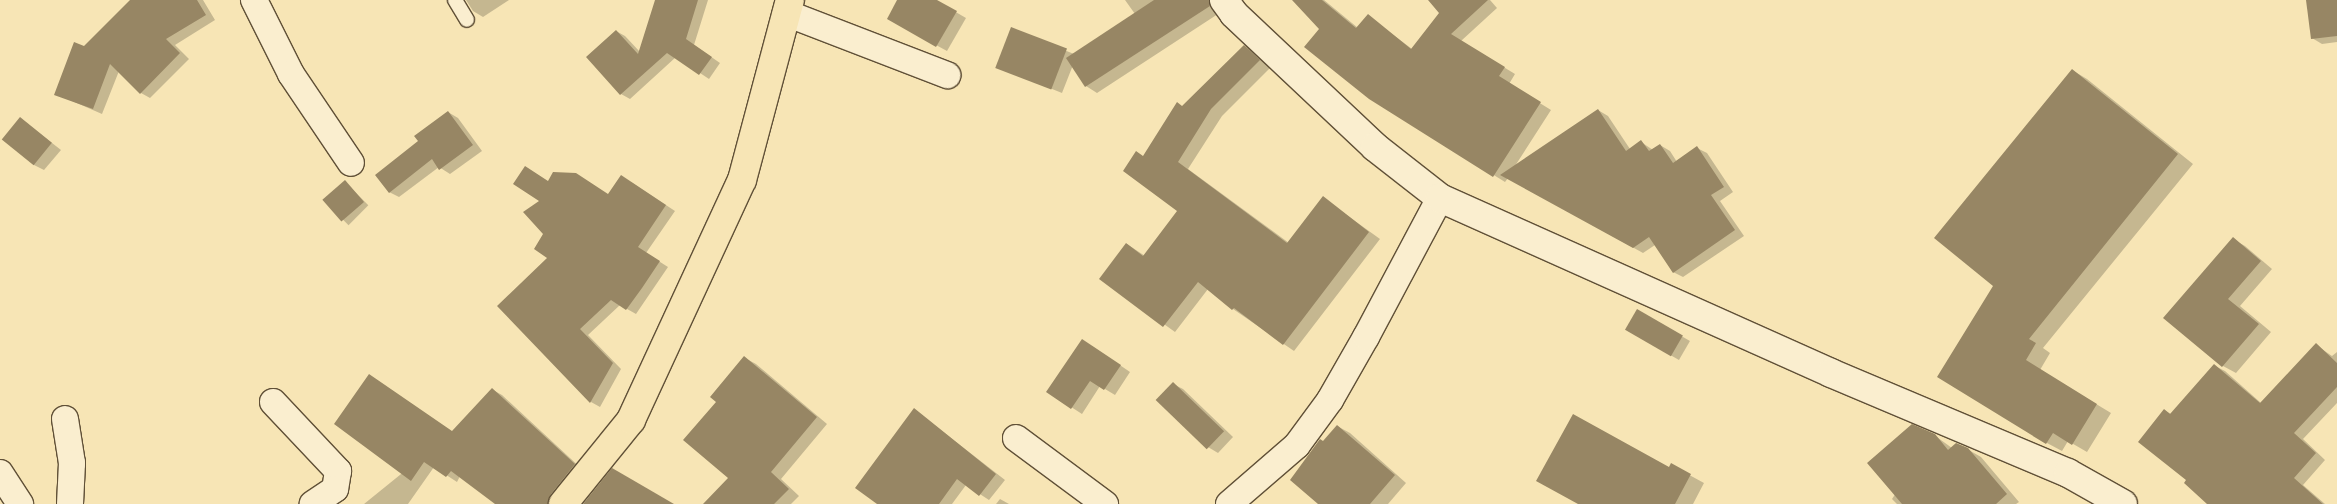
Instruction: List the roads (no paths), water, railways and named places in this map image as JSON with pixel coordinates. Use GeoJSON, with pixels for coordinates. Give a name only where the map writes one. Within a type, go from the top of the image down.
{"type":"FeatureCollection","features":[{"type":"Feature","properties":{"kind":"main road"},"geometry":{"type":"LineString","coordinates":[[563,504],[631,420],[742,180],[788,6]]}},
{"type":"Feature","properties":{"kind":"street"},"geometry":{"type":"LineString","coordinates":[[254,0],[291,74],[351,163]]}},
{"type":"Feature","properties":{"kind":"street"},"geometry":{"type":"LineString","coordinates":[[1224,0],[1234,14],[1375,147],[1440,198],[1831,373],[2068,472],[2123,504]]}},
{"type":"Feature","properties":{"kind":"street"},"geometry":{"type":"LineString","coordinates":[[788,6],[947,75]]}},
{"type":"Feature","properties":{"kind":"street"},"geometry":{"type":"LineString","coordinates":[[1229,504],[1297,444],[1330,400],[1440,198]]}},
{"type":"Feature","properties":{"kind":"street"},"geometry":{"type":"LineString","coordinates":[[272,402],[338,472],[336,489],[313,504]]}},
{"type":"Feature","properties":{"kind":"street"},"geometry":{"type":"LineString","coordinates":[[65,418],[72,463],[70,504]]}},
{"type":"Feature","properties":{"kind":"street"},"geometry":{"type":"LineString","coordinates":[[1016,438],[1105,504]]}},
{"type":"Feature","properties":{"kind":"street"},"geometry":{"type":"LineString","coordinates":[[0,473],[20,504]]}},
{"type":"Feature","properties":{"kind":"lane"},"geometry":{"type":"LineString","coordinates":[[455,0],[468,20]]}}]}
